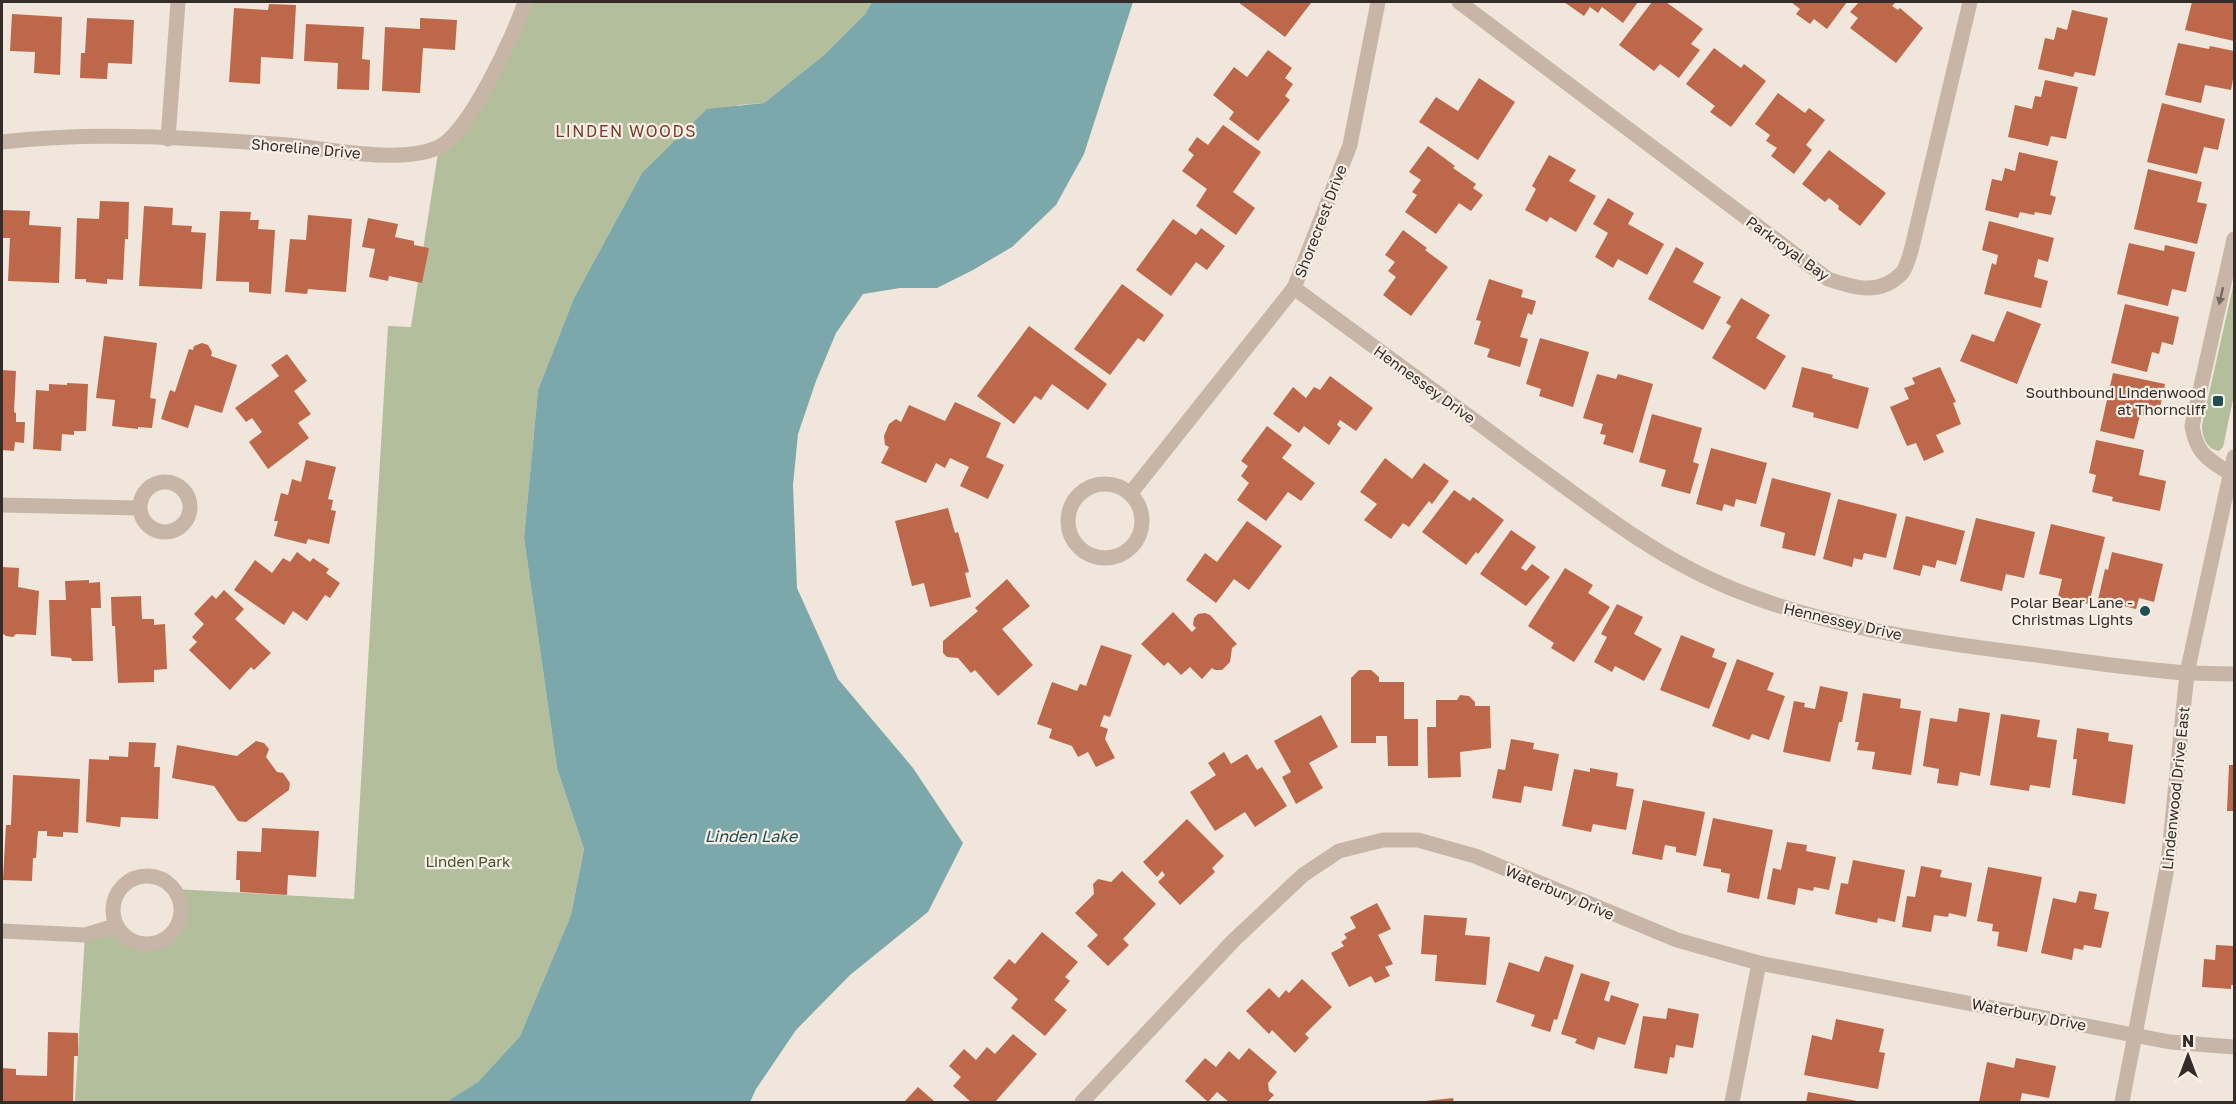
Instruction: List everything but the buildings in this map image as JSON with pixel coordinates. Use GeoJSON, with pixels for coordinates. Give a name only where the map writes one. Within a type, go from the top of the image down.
{"type":"FeatureCollection","features":[{"type":"Feature","properties":{"kind":"street"},"geometry":{"type":"LineString","coordinates":[[168,139],[178,2]]}},
{"type":"Feature","properties":{"kind":"street","name":"Shoreline Drive"},"geometry":{"type":"LineString","coordinates":[[2,142],[91,135],[286,145],[376,154],[411,154],[439,147],[457,132],[472,112],[514,31],[525,2]]}},
{"type":"Feature","properties":{"kind":"street","name":"Shorecrest Drive"},"geometry":{"type":"LineString","coordinates":[[1130,494],[1294,288],[1350,145],[1378,2]]}},
{"type":"Feature","properties":{"kind":"street","name":"Parkroyal Bay"},"geometry":{"type":"LineString","coordinates":[[1459,2],[1828,279],[1856,289],[1883,286],[1903,272],[1912,247],[1970,2]]}},
{"type":"Feature","properties":{"kind":"street"},"geometry":{"type":"LineString","coordinates":[[2231,474],[2203,456],[2194,442],[2192,426],[2235,239]]}},
{"type":"Feature","properties":{"kind":"street","name":"Hennessey Drive"},"geometry":{"type":"LineString","coordinates":[[1294,288],[1643,544],[1719,583],[1769,603],[1820,619],[1894,634],[2152,670],[2235,674]]}},
{"type":"Feature","properties":{"kind":"street","name":"Lindenwood Drive East"},"geometry":{"type":"LineString","coordinates":[[2122,1102],[2133,1035],[2169,863],[2187,672],[2235,458]]}},
{"type":"Feature","properties":{"kind":"street"},"geometry":{"type":"LineString","coordinates":[[1100,484],[1113,484],[1130,494],[1141,511],[1142,524],[1139,536],[1124,554],[1111,558],[1098,558],[1086,553],[1074,543],[1067,518],[1070,506],[1078,495],[1100,484]]}},
{"type":"Feature","properties":{"kind":"street"},"geometry":{"type":"LineString","coordinates":[[2,505],[139,508]]}},
{"type":"Feature","properties":{"kind":"street","name":"Waterbury Drive"},"geometry":{"type":"LineString","coordinates":[[1082,1102],[1233,940],[1303,875],[1339,851],[1383,840],[1418,840],[1475,856],[1677,940],[1759,963],[2170,1042],[2235,1047]]}},
{"type":"Feature","properties":{"kind":"street"},"geometry":{"type":"LineString","coordinates":[[143,875],[155,876],[166,881],[175,889],[182,906],[179,923],[170,936],[163,941],[152,945],[135,943],[124,937],[116,926],[112,909],[115,897],[123,885],[133,878],[143,875]]}},
{"type":"Feature","properties":{"kind":"street"},"geometry":{"type":"LineString","coordinates":[[2,931],[84,935],[116,926]]}},
{"type":"Feature","properties":{"kind":"street"},"geometry":{"type":"LineString","coordinates":[[1732,1102],[1759,963]]}},
{"type":"Feature","properties":{"kind":"green space","name":"Linden Park"},"geometry":{"type":"Polygon","coordinates":[[[525,2],[872,2],[865,14],[824,55],[764,103],[738,105],[642,173],[574,298],[538,390],[524,538],[557,768],[584,849],[571,915],[520,1036],[478,1082],[446,1102],[75,1102],[85,935],[115,926],[124,937],[133,943],[153,944],[162,940],[170,935],[180,917],[181,905],[175,889],[354,899],[388,326],[411,327],[439,147],[457,132],[525,2]]]}},
{"type":"Feature","properties":{"kind":"green space"},"geometry":{"type":"Polygon","coordinates":[[[2234,282],[2234,395],[2223,447],[2219,451],[2211,448],[2206,441],[2202,425],[2234,282]]]}},
{"type":"Feature","properties":{"kind":"water","name":"Linden Lake"},"geometry":{"type":"Polygon","coordinates":[[[872,2],[1133,2],[1084,154],[1056,205],[1012,247],[937,288],[900,288],[863,294],[836,333],[816,381],[798,434],[793,485],[797,588],[838,679],[913,768],[963,843],[928,912],[850,975],[796,1030],[756,1089],[750,1102],[446,1102],[478,1082],[520,1036],[571,915],[584,849],[557,768],[524,538],[538,390],[574,298],[642,173],[707,109],[764,103],[824,55],[865,14],[872,2]]]}},
{"type":"Feature","properties":{"kind":"place","name":"Southbound Lindenwood at Thorncliff"},"geometry":{"type":"Point","coordinates":[2218,401]}},
{"type":"Feature","properties":{"kind":"place","name":"Polar Bear Lane - Christmas Lights"},"geometry":{"type":"Point","coordinates":[2145,611]}},
{"type":"Feature","properties":{"kind":"district","name":"LINDEN WOODS"},"geometry":{"type":"Point","coordinates":[626,131]}}]}
